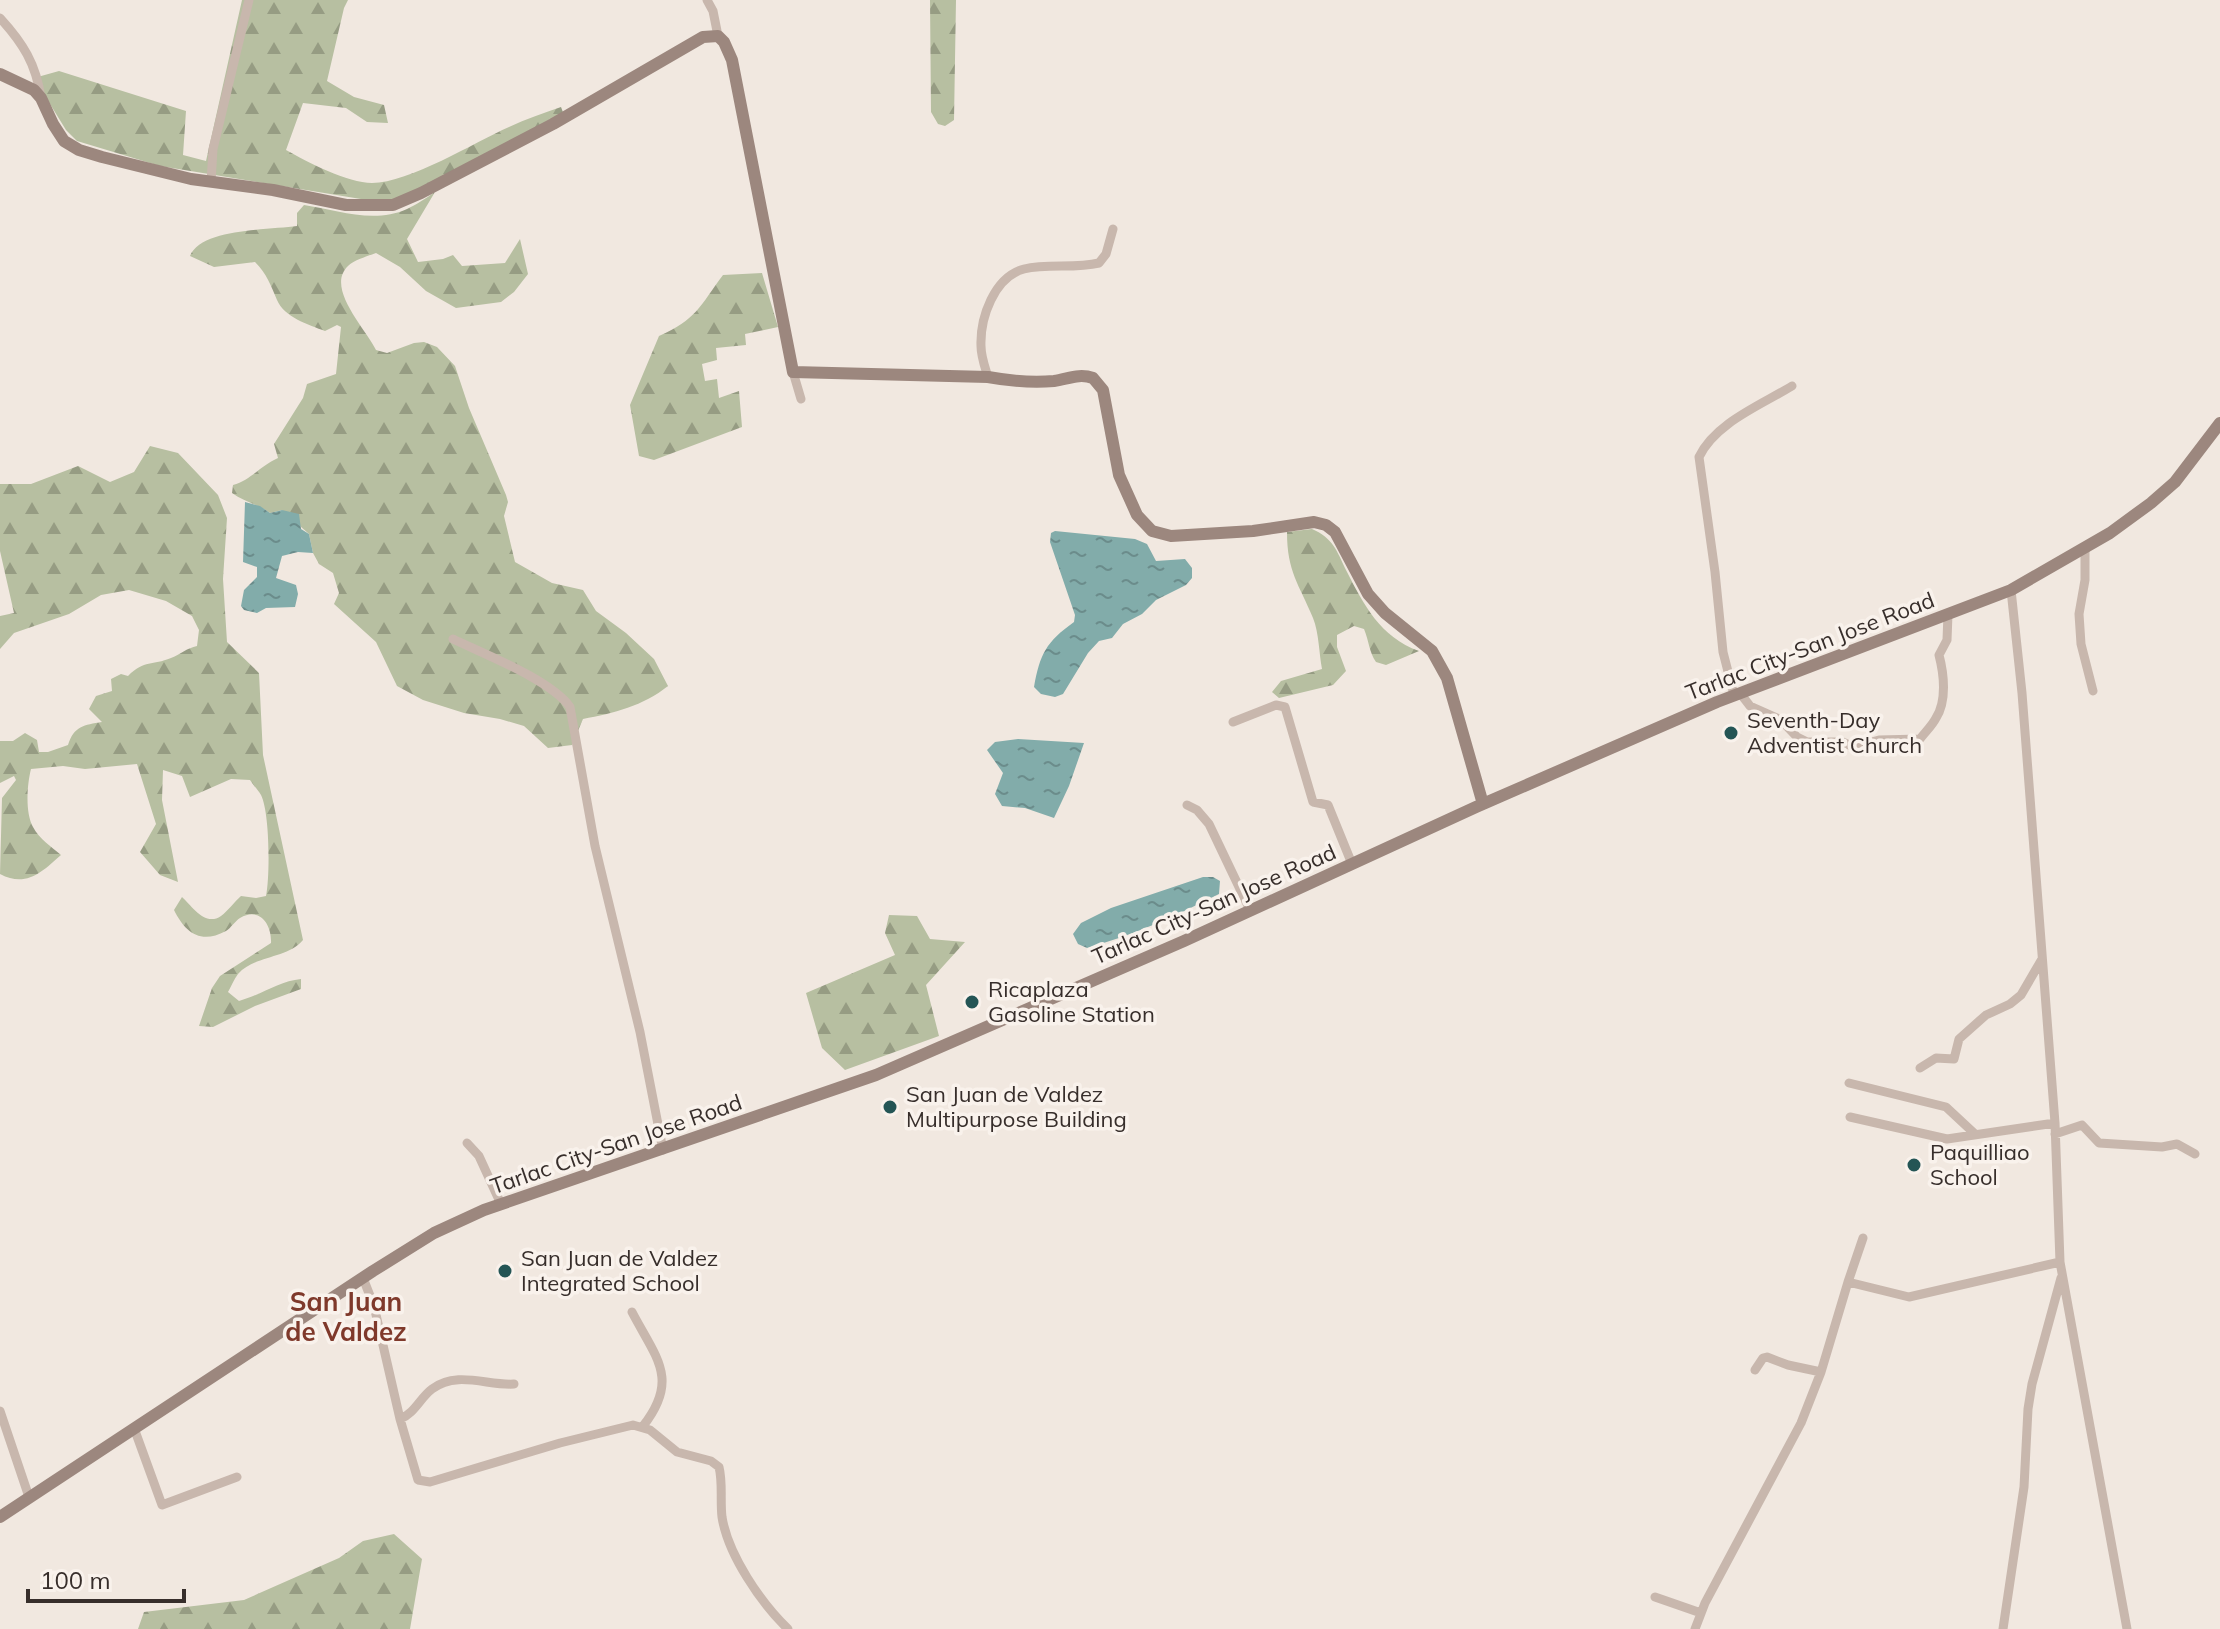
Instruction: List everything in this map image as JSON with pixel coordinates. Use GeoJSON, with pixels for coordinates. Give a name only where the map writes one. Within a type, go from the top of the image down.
{"type":"FeatureCollection","features":[{"type":"Feature","properties":{"kind":"main road"},"geometry":{"type":"LineString","coordinates":[[0,74],[19,81],[41,98],[64,141],[79,150],[211,182],[273,190],[346,205],[393,205],[553,124],[703,37],[718,36],[732,60],[793,372],[988,377],[1019,382],[1057,381],[1078,375],[1093,378],[1103,390],[1119,475],[1137,515],[1146,527],[1157,534],[1214,534],[1314,522],[1331,527],[1368,594],[1438,659],[1447,678],[1483,804]]}},
{"type":"Feature","properties":{"kind":"main road","name":"Tarlac City-San Jose Road"},"geometry":{"type":"LineString","coordinates":[[0,1517],[443,1228],[501,1204],[876,1075],[1737,694],[2011,590],[2110,533],[2175,482],[2220,423]]}},
{"type":"Feature","properties":{"kind":"street"},"geometry":{"type":"LineString","coordinates":[[211,182],[213,149],[249,0]]}},
{"type":"Feature","properties":{"kind":"street"},"geometry":{"type":"LineString","coordinates":[[707,0],[713,11],[718,36]]}},
{"type":"Feature","properties":{"kind":"street"},"geometry":{"type":"LineString","coordinates":[[0,18],[31,58],[41,98]]}},
{"type":"Feature","properties":{"kind":"street"},"geometry":{"type":"LineString","coordinates":[[988,377],[981,355],[981,333],[988,308],[1004,280],[1023,269],[1099,263],[1106,254],[1113,229]]}},
{"type":"Feature","properties":{"kind":"street"},"geometry":{"type":"LineString","coordinates":[[793,372],[801,399]]}},
{"type":"Feature","properties":{"kind":"street"},"geometry":{"type":"LineString","coordinates":[[1792,386],[1724,428],[1705,444],[1699,457],[1723,652],[1737,694],[1750,706],[1781,720],[1797,737],[1807,742],[1843,742],[1853,747],[1879,740],[1920,739],[1938,716],[1943,689],[1939,655],[1947,640],[1948,614]]}},
{"type":"Feature","properties":{"kind":"street"},"geometry":{"type":"LineString","coordinates":[[2085,549],[2085,580],[2079,614],[2081,644],[2093,691]]}},
{"type":"Feature","properties":{"kind":"street"},"geometry":{"type":"LineString","coordinates":[[2011,590],[2021,680],[2055,1123],[2060,1262],[2127,1629]]}},
{"type":"Feature","properties":{"kind":"street"},"geometry":{"type":"LineString","coordinates":[[453,639],[540,683],[564,698],[570,707],[595,846],[640,1032],[663,1150]]}},
{"type":"Feature","properties":{"kind":"street"},"geometry":{"type":"LineString","coordinates":[[1233,722],[1276,705],[1285,707],[1313,802],[1328,805],[1352,864]]}},
{"type":"Feature","properties":{"kind":"street"},"geometry":{"type":"LineString","coordinates":[[1187,805],[1206,819],[1250,910]]}},
{"type":"Feature","properties":{"kind":"street"},"geometry":{"type":"LineString","coordinates":[[1920,1068],[1936,1058],[1954,1059],[1959,1039],[1986,1015],[2021,995],[2042,959]]}},
{"type":"Feature","properties":{"kind":"street"},"geometry":{"type":"LineString","coordinates":[[1849,1083],[1946,1107],[1975,1134]]}},
{"type":"Feature","properties":{"kind":"street"},"geometry":{"type":"LineString","coordinates":[[1850,1117],[1947,1139],[2055,1123]]}},
{"type":"Feature","properties":{"kind":"street"},"geometry":{"type":"LineString","coordinates":[[2055,1134],[2082,1125],[2099,1143],[2162,1147],[2177,1144],[2195,1154]]}},
{"type":"Feature","properties":{"kind":"street"},"geometry":{"type":"LineString","coordinates":[[467,1143],[479,1156],[501,1204]]}},
{"type":"Feature","properties":{"kind":"street"},"geometry":{"type":"LineString","coordinates":[[1695,1629],[1801,1423],[1821,1372],[1863,1238]]}},
{"type":"Feature","properties":{"kind":"street"},"geometry":{"type":"LineString","coordinates":[[1848,1282],[1909,1297],[2060,1262]]}},
{"type":"Feature","properties":{"kind":"street"},"geometry":{"type":"LineString","coordinates":[[2003,1629],[2024,1487],[2030,1396],[2062,1275]]}},
{"type":"Feature","properties":{"kind":"street"},"geometry":{"type":"LineString","coordinates":[[363,1278],[377,1316],[415,1476],[425,1483],[601,1433],[628,1426],[643,1426],[677,1452],[711,1461],[719,1467],[722,1515],[731,1542],[753,1587],[788,1629]]}},
{"type":"Feature","properties":{"kind":"street"},"geometry":{"type":"LineString","coordinates":[[632,1312],[658,1362],[663,1385],[660,1402],[643,1426]]}},
{"type":"Feature","properties":{"kind":"street"},"geometry":{"type":"LineString","coordinates":[[1755,1370],[1767,1357],[1821,1372]]}},
{"type":"Feature","properties":{"kind":"street"},"geometry":{"type":"LineString","coordinates":[[400,1419],[411,1414],[427,1394],[441,1384],[477,1379],[502,1385],[514,1384]]}},
{"type":"Feature","properties":{"kind":"street"},"geometry":{"type":"LineString","coordinates":[[0,1411],[29,1497]]}},
{"type":"Feature","properties":{"kind":"street"},"geometry":{"type":"LineString","coordinates":[[134,1428],[162,1505],[237,1477]]}},
{"type":"Feature","properties":{"kind":"street"},"geometry":{"type":"LineString","coordinates":[[1655,1597],[1701,1613]]}},
{"type":"Feature","properties":{"kind":"green space"},"geometry":{"type":"Polygon","coordinates":[[[242,0],[348,0],[327,81],[354,97],[384,105],[388,123],[367,122],[346,108],[303,103],[286,150],[340,176],[362,182],[387,181],[442,161],[535,116],[561,107],[564,115],[401,198],[367,200],[160,166],[77,141],[66,130],[34,78],[59,71],[186,111],[183,155],[206,161],[242,0]]]}},
{"type":"Feature","properties":{"kind":"green space"},"geometry":{"type":"Polygon","coordinates":[[[930,0],[956,0],[954,120],[945,126],[938,124],[931,112],[930,0]]]}},
{"type":"Feature","properties":{"kind":"green space"},"geometry":{"type":"Polygon","coordinates":[[[435,192],[407,239],[418,262],[453,255],[462,266],[505,263],[520,239],[528,274],[514,292],[501,302],[456,308],[426,291],[400,267],[376,253],[348,266],[342,275],[341,285],[344,297],[376,350],[387,353],[424,342],[437,347],[455,366],[469,408],[506,495],[508,502],[504,516],[515,562],[552,583],[583,590],[596,611],[654,659],[668,686],[628,708],[583,719],[572,745],[548,748],[524,726],[464,713],[423,700],[397,686],[376,642],[334,604],[339,593],[333,573],[319,564],[309,534],[282,510],[270,513],[232,493],[233,485],[278,458],[274,444],[303,398],[307,384],[336,374],[341,327],[337,325],[325,331],[291,316],[280,306],[266,276],[255,262],[214,267],[190,256],[197,247],[222,235],[297,226],[297,213],[304,205],[368,216],[381,215],[407,209],[435,192]]]}},
{"type":"Feature","properties":{"kind":"green space"},"geometry":{"type":"Polygon","coordinates":[[[762,273],[778,327],[745,334],[746,345],[716,348],[717,360],[702,364],[705,381],[717,379],[719,398],[739,391],[742,427],[654,460],[639,456],[630,405],[659,336],[689,318],[723,275],[762,273]]]}},
{"type":"Feature","properties":{"kind":"green space"},"geometry":{"type":"Polygon","coordinates":[[[150,446],[178,453],[218,495],[227,518],[223,579],[227,642],[259,673],[263,755],[303,940],[288,951],[245,968],[228,992],[239,1001],[285,982],[301,979],[301,989],[255,1006],[213,1027],[199,1026],[212,988],[220,976],[271,943],[267,924],[259,916],[247,915],[226,931],[201,936],[188,930],[174,910],[182,897],[199,914],[215,919],[241,896],[266,896],[268,830],[261,795],[250,780],[231,779],[190,797],[182,776],[163,770],[162,800],[178,882],[160,875],[140,852],[156,824],[137,764],[85,769],[63,766],[31,769],[28,783],[30,821],[39,835],[61,855],[26,879],[0,874],[2,798],[16,780],[14,776],[0,783],[0,741],[13,741],[25,733],[37,740],[39,752],[68,745],[80,728],[102,722],[89,709],[96,696],[112,691],[111,679],[121,674],[128,676],[144,665],[197,646],[199,630],[192,616],[166,601],[129,590],[101,595],[69,614],[14,633],[0,649],[0,616],[14,613],[0,551],[0,484],[31,484],[78,466],[110,482],[134,472],[150,446]]]}},
{"type":"Feature","properties":{"kind":"green space"},"geometry":{"type":"Polygon","coordinates":[[[1312,529],[1334,546],[1375,618],[1394,637],[1419,651],[1386,665],[1376,662],[1364,629],[1354,626],[1337,635],[1337,647],[1346,671],[1333,685],[1279,698],[1272,692],[1281,681],[1322,669],[1315,624],[1289,558],[1287,532],[1312,529]]]}},
{"type":"Feature","properties":{"kind":"green space"},"geometry":{"type":"Polygon","coordinates":[[[889,915],[917,916],[930,939],[965,942],[926,985],[939,1036],[845,1070],[822,1048],[806,993],[895,955],[885,933],[889,915]]]}},
{"type":"Feature","properties":{"kind":"green space"},"geometry":{"type":"Polygon","coordinates":[[[394,1534],[422,1559],[410,1629],[138,1629],[144,1612],[244,1600],[339,1558],[363,1541],[394,1534]]]}},
{"type":"Feature","properties":{"kind":"water"},"geometry":{"type":"Polygon","coordinates":[[[245,502],[270,513],[282,510],[299,514],[301,529],[309,534],[313,553],[298,552],[282,556],[276,578],[296,585],[298,594],[295,607],[266,608],[257,613],[244,610],[241,606],[244,590],[257,577],[257,567],[243,562],[245,502]]]}},
{"type":"Feature","properties":{"kind":"water"},"geometry":{"type":"Polygon","coordinates":[[[1051,533],[1135,539],[1147,544],[1156,561],[1185,559],[1192,568],[1192,578],[1186,585],[1156,600],[1142,614],[1123,624],[1112,638],[1099,641],[1063,694],[1055,697],[1041,694],[1034,687],[1046,650],[1074,622],[1075,615],[1050,542],[1051,533]]]}},
{"type":"Feature","properties":{"kind":"water"},"geometry":{"type":"Polygon","coordinates":[[[1018,739],[1084,743],[1054,818],[1025,808],[1002,806],[995,794],[1003,773],[987,750],[995,742],[1018,739]]]}},
{"type":"Feature","properties":{"kind":"water"},"geometry":{"type":"Polygon","coordinates":[[[1203,877],[1220,881],[1219,894],[1170,917],[1087,948],[1078,944],[1073,934],[1081,923],[1111,908],[1203,877]]]}},
{"type":"Feature","properties":{"kind":"place","name":"Seventh-Day Adventist Church"},"geometry":{"type":"Point","coordinates":[1731,733]}},
{"type":"Feature","properties":{"kind":"place","name":"Ricaplaza Gasoline Station"},"geometry":{"type":"Point","coordinates":[972,1002]}},
{"type":"Feature","properties":{"kind":"place","name":"San Juan de Valdez Multipurpose Building"},"geometry":{"type":"Point","coordinates":[890,1107]}},
{"type":"Feature","properties":{"kind":"place","name":"Paquilliao School"},"geometry":{"type":"Point","coordinates":[1914,1165]}},
{"type":"Feature","properties":{"kind":"place","name":"San Juan de Valdez Integrated School"},"geometry":{"type":"Point","coordinates":[505,1271]}},
{"type":"Feature","properties":{"kind":"district","name":"San Juan de Valdez"},"geometry":{"type":"Point","coordinates":[346,1317]}}]}
